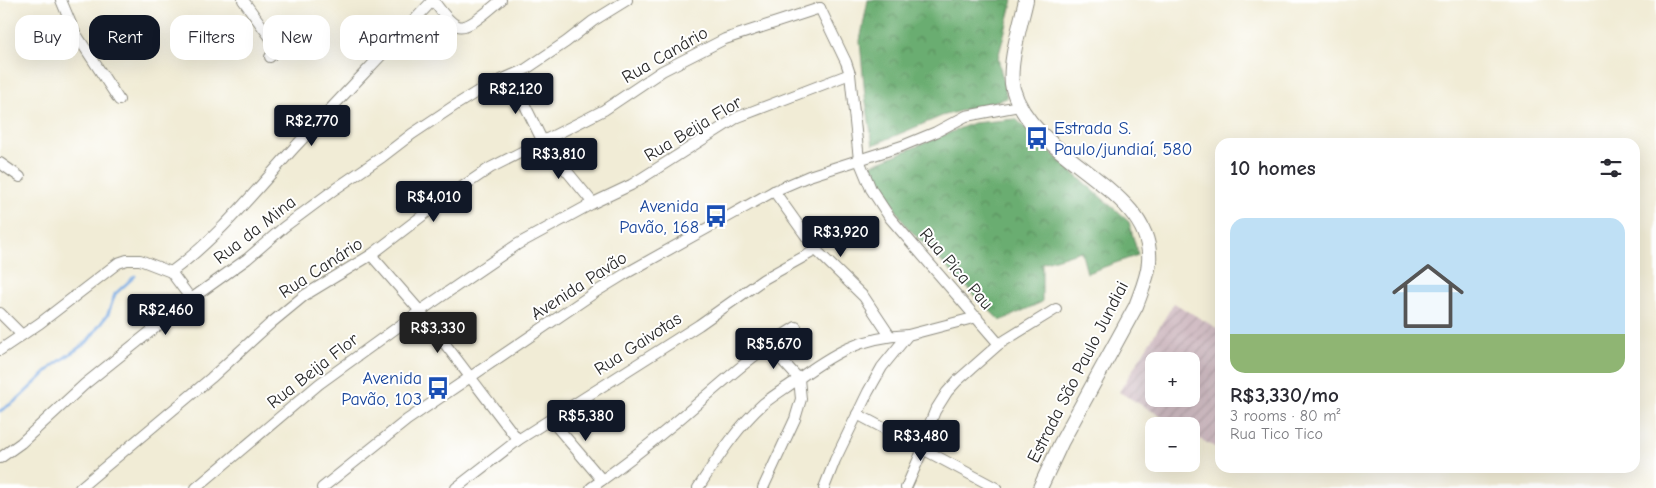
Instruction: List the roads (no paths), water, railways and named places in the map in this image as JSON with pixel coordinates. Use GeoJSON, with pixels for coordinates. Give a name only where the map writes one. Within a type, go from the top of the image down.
{"type":"FeatureCollection","features":[{"type":"Feature","properties":{"kind":"main road","name":"Estrada São Paulo Jundiai"},"geometry":{"type":"LineString","coordinates":[[1026,0],[1012,72],[1013,88],[1019,106],[1030,122],[1057,149],[1117,196],[1136,216],[1148,240],[1149,256],[1149,265],[1136,306],[1061,443],[1040,488]]}},
{"type":"Feature","properties":{"kind":"street"},"geometry":{"type":"LineString","coordinates":[[61,0],[74,31],[119,100]]}},
{"type":"Feature","properties":{"kind":"street"},"geometry":{"type":"LineString","coordinates":[[243,0],[263,28]]}},
{"type":"Feature","properties":{"kind":"street"},"geometry":{"type":"LineString","coordinates":[[171,272],[224,225],[433,0],[451,22],[463,27],[470,25],[501,0]]}},
{"type":"Feature","properties":{"kind":"street","name":"Rua da Mina"},"geometry":{"type":"LineString","coordinates":[[0,458],[20,443],[85,384],[191,299],[247,259],[284,227],[322,199],[447,111],[483,88],[526,69],[593,21],[627,0]]}},
{"type":"Feature","properties":{"kind":"street","name":"Rua Pica Pau"},"geometry":{"type":"LineString","coordinates":[[822,4],[850,74],[859,160],[871,189],[890,218],[999,344]]}},
{"type":"Feature","properties":{"kind":"street","name":"Rua Canário"},"geometry":{"type":"LineString","coordinates":[[80,488],[211,378],[271,322],[305,295],[372,255],[443,200],[490,168],[604,110],[662,71],[725,39],[822,4]]}},
{"type":"Feature","properties":{"kind":"street","name":"Rua Beija Flor"},"geometry":{"type":"LineString","coordinates":[[196,488],[319,384],[420,310],[518,244],[593,203],[631,185],[738,117],[850,74]]}},
{"type":"Feature","properties":{"kind":"street"},"geometry":{"type":"LineString","coordinates":[[511,77],[543,142],[593,203]]}},
{"type":"Feature","properties":{"kind":"street","name":"Avenida Pavão"},"geometry":{"type":"LineString","coordinates":[[322,488],[407,420],[594,293],[774,191],[809,176],[922,138],[966,116],[1019,106]]}},
{"type":"Feature","properties":{"kind":"street"},"geometry":{"type":"LineString","coordinates":[[0,163],[20,177]]}},
{"type":"Feature","properties":{"kind":"street"},"geometry":{"type":"LineString","coordinates":[[774,191],[816,250],[864,297],[890,336]]}},
{"type":"Feature","properties":{"kind":"street","name":"Rua Gaivotas"},"geometry":{"type":"LineString","coordinates":[[456,488],[518,440],[699,325],[764,279],[816,250]]}},
{"type":"Feature","properties":{"kind":"street"},"geometry":{"type":"LineString","coordinates":[[372,255],[420,310],[518,440]]}},
{"type":"Feature","properties":{"kind":"street"},"geometry":{"type":"LineString","coordinates":[[0,350],[40,323],[118,263],[127,260],[140,260],[171,272],[191,299]]}},
{"type":"Feature","properties":{"kind":"street"},"geometry":{"type":"LineString","coordinates":[[906,488],[935,411],[947,392],[999,344],[1056,309]]}},
{"type":"Feature","properties":{"kind":"street"},"geometry":{"type":"LineString","coordinates":[[0,313],[22,335]]}},
{"type":"Feature","properties":{"kind":"street"},"geometry":{"type":"LineString","coordinates":[[698,488],[740,428],[763,404],[820,362],[853,345],[890,336],[908,335],[977,317]]}},
{"type":"Feature","properties":{"kind":"street"},"geometry":{"type":"LineString","coordinates":[[591,488],[671,427],[769,346],[796,327]]}},
{"type":"Feature","properties":{"kind":"street"},"geometry":{"type":"LineString","coordinates":[[824,488],[857,414],[882,367],[908,335]]}},
{"type":"Feature","properties":{"kind":"street"},"geometry":{"type":"LineString","coordinates":[[763,488],[794,420],[801,399],[798,378],[769,346]]}},
{"type":"Feature","properties":{"kind":"street"},"geometry":{"type":"LineString","coordinates":[[857,414],[996,488]]}},
{"type":"Feature","properties":{"kind":"street"},"geometry":{"type":"LineString","coordinates":[[551,420],[602,480]]}},
{"type":"Feature","properties":{"kind":"street"},"geometry":{"type":"LineString","coordinates":[[90,480],[98,488]]}},
{"type":"Feature","properties":{"kind":"waterway"},"geometry":{"type":"LineString","coordinates":[[0,411],[17,400],[53,366],[87,342],[108,314],[115,294],[135,276]]}},
{"type":"Feature","properties":{"kind":"place","name":"Estrada S. Paulo/jundiaí, 580"},"geometry":{"type":"Point","coordinates":[1037,138]}},
{"type":"Feature","properties":{"kind":"place","name":"Avenida Pavão, 168"},"geometry":{"type":"Point","coordinates":[716,216]}},
{"type":"Feature","properties":{"kind":"place","name":"Avenida Pavão, 103"},"geometry":{"type":"Point","coordinates":[438,388]}}]}
